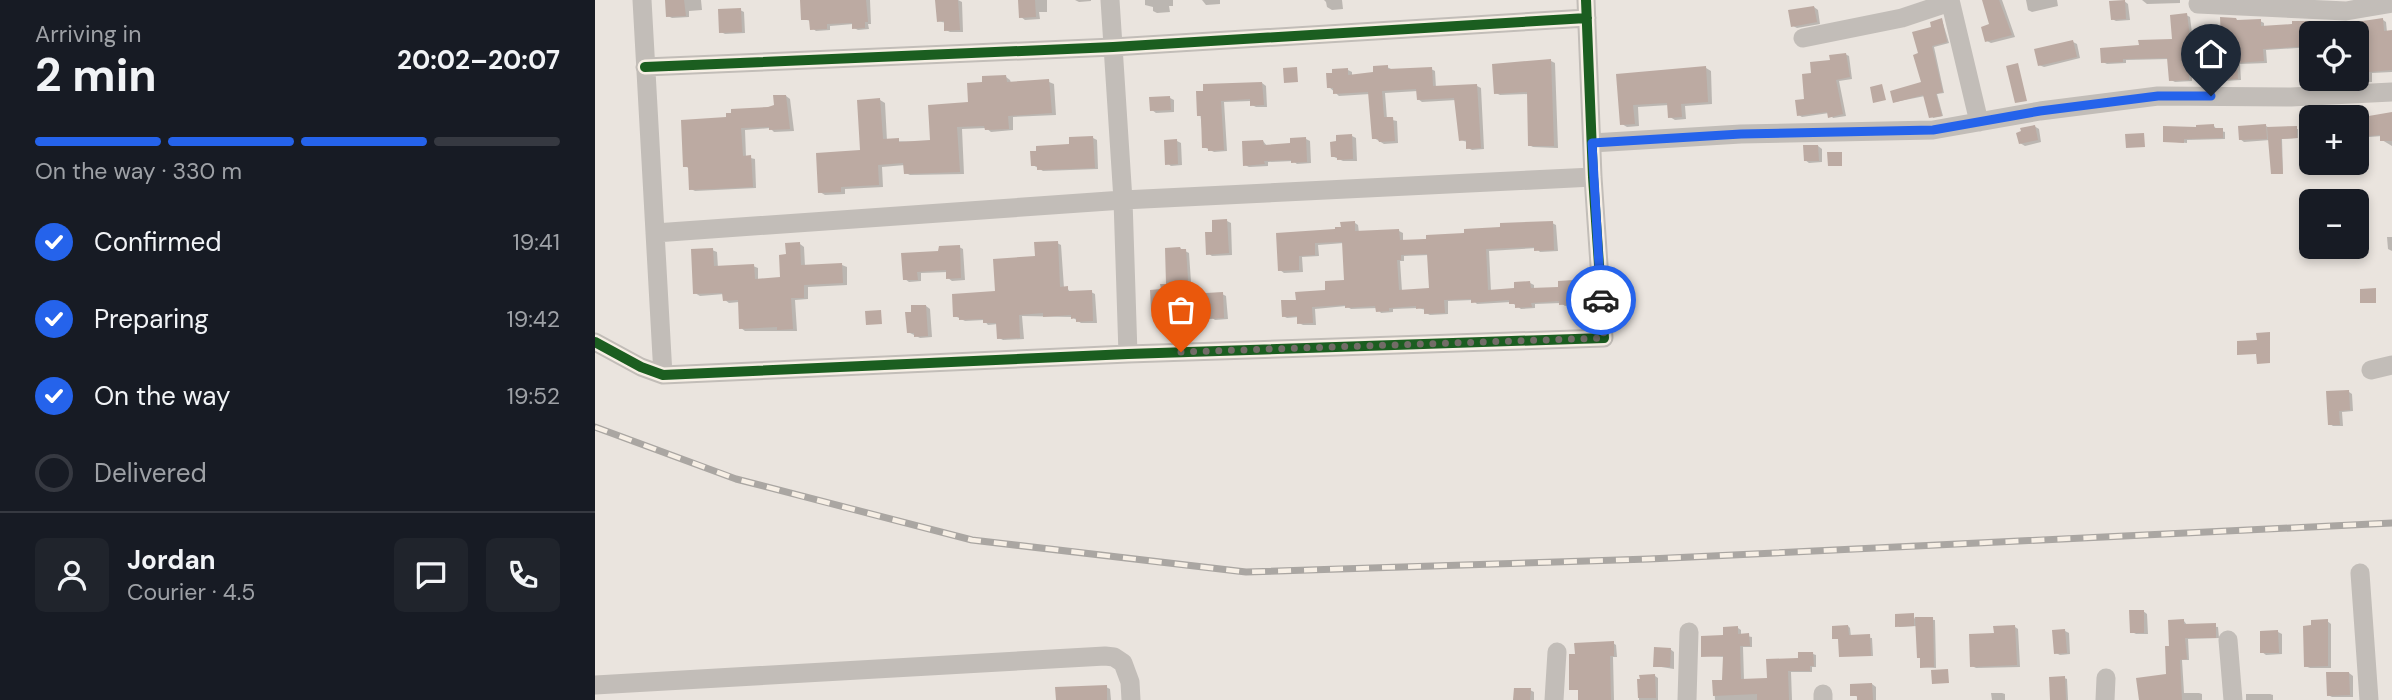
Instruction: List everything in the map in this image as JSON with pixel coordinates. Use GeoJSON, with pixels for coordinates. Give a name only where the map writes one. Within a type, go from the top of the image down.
{"type":"FeatureCollection","features":[{"type":"Feature","properties":{"kind":"street"},"geometry":{"type":"LineString","coordinates":[[642,0],[663,375]]}},
{"type":"Feature","properties":{"kind":"street"},"geometry":{"type":"LineString","coordinates":[[1110,0],[1123,200],[1128,354]]}},
{"type":"Feature","properties":{"kind":"street"},"geometry":{"type":"LineString","coordinates":[[1803,38],[1902,19],[1950,1],[1979,122]]}},
{"type":"Feature","properties":{"kind":"street"},"geometry":{"type":"LineString","coordinates":[[2198,5],[2346,11],[2392,3]]}},
{"type":"Feature","properties":{"kind":"street"},"geometry":{"type":"LineString","coordinates":[[595,342],[641,367],[663,375],[1128,354],[1604,338],[1593,177],[1587,9],[1113,47],[645,67]]}},
{"type":"Feature","properties":{"kind":"street"},"geometry":{"type":"LineString","coordinates":[[1592,143],[1741,134],[1933,130],[2158,96],[2291,97],[2392,92]]}},
{"type":"Feature","properties":{"kind":"street"},"geometry":{"type":"LineString","coordinates":[[655,233],[1123,200],[1593,177]]}},
{"type":"Feature","properties":{"kind":"street"},"geometry":{"type":"LineString","coordinates":[[2371,370],[2392,365]]}},
{"type":"Feature","properties":{"kind":"street"},"geometry":{"type":"LineString","coordinates":[[2360,573],[2369,700]]}},
{"type":"Feature","properties":{"kind":"street"},"geometry":{"type":"LineString","coordinates":[[1687,700],[1689,632]]}},
{"type":"Feature","properties":{"kind":"street"},"geometry":{"type":"LineString","coordinates":[[2228,640],[2233,700]]}},
{"type":"Feature","properties":{"kind":"street"},"geometry":{"type":"LineString","coordinates":[[1555,700],[1556,652]]}},
{"type":"Feature","properties":{"kind":"street"},"geometry":{"type":"LineString","coordinates":[[595,685],[1105,656],[1114,657],[1123,663],[1130,682],[1131,700]]}},
{"type":"Feature","properties":{"kind":"street"},"geometry":{"type":"LineString","coordinates":[[2105,700],[2106,678]]}},
{"type":"Feature","properties":{"kind":"building"},"geometry":{"type":"Polygon","coordinates":[[[665,0],[684,0],[686,16],[666,17],[665,0]]]}},
{"type":"Feature","properties":{"kind":"building"},"geometry":{"type":"Polygon","coordinates":[[[800,0],[866,0],[868,22],[865,22],[865,28],[852,29],[852,23],[827,24],[827,29],[810,30],[809,20],[801,20],[800,0]]]}},
{"type":"Feature","properties":{"kind":"building"},"geometry":{"type":"Polygon","coordinates":[[[935,0],[958,0],[960,30],[944,31],[944,21],[937,22],[935,0]]]}},
{"type":"Feature","properties":{"kind":"building"},"geometry":{"type":"Polygon","coordinates":[[[1018,0],[1035,0],[1036,17],[1019,18],[1018,0]]]}},
{"type":"Feature","properties":{"kind":"building"},"geometry":{"type":"Polygon","coordinates":[[[1982,0],[1999,0],[2012,35],[1985,42],[1981,27],[1989,24],[1982,0]]]}},
{"type":"Feature","properties":{"kind":"building"},"geometry":{"type":"Polygon","coordinates":[[[2125,0],[2126,19],[2111,20],[2109,1],[2125,0]]]}},
{"type":"Feature","properties":{"kind":"building"},"geometry":{"type":"Polygon","coordinates":[[[1814,6],[1817,22],[1791,27],[1788,10],[1814,6]]]}},
{"type":"Feature","properties":{"kind":"building"},"geometry":{"type":"Polygon","coordinates":[[[741,8],[742,32],[719,33],[718,9],[741,8]]]}},
{"type":"Feature","properties":{"kind":"building"},"geometry":{"type":"Polygon","coordinates":[[[2187,13],[2193,63],[2222,61],[2220,17],[2237,20],[2261,19],[2261,26],[2299,21],[2299,47],[2263,49],[2264,61],[2237,63],[2238,79],[2219,80],[2218,74],[2189,75],[2189,80],[2169,81],[2167,58],[2123,59],[2123,62],[2101,63],[2100,48],[2139,45],[2138,40],[2172,39],[2170,15],[2187,13]]]}},
{"type":"Feature","properties":{"kind":"building"},"geometry":{"type":"Polygon","coordinates":[[[1942,18],[1947,42],[1932,46],[1943,92],[1936,94],[1942,116],[1929,118],[1923,95],[1893,103],[1890,91],[1921,82],[1913,55],[1918,53],[1912,32],[1931,27],[1930,22],[1942,18]]]}},
{"type":"Feature","properties":{"kind":"building"},"geometry":{"type":"Polygon","coordinates":[[[2383,18],[2384,31],[2392,30],[2392,70],[2369,72],[2369,21],[2363,21],[2383,18]]]}},
{"type":"Feature","properties":{"kind":"building"},"geometry":{"type":"Polygon","coordinates":[[[2073,40],[2077,57],[2038,66],[2034,49],[2073,40]]]}},
{"type":"Feature","properties":{"kind":"building"},"geometry":{"type":"Polygon","coordinates":[[[1846,53],[1850,77],[1836,80],[1843,114],[1828,118],[1827,112],[1797,116],[1795,100],[1804,99],[1802,74],[1811,73],[1810,62],[1830,60],[1829,55],[1846,53]]]}},
{"type":"Feature","properties":{"kind":"building"},"geometry":{"type":"Polygon","coordinates":[[[1551,59],[1554,146],[1528,146],[1527,92],[1494,94],[1492,64],[1551,59]]]}},
{"type":"Feature","properties":{"kind":"building"},"geometry":{"type":"Polygon","coordinates":[[[2018,63],[2027,101],[2015,103],[2006,66],[2018,63]]]}},
{"type":"Feature","properties":{"kind":"building"},"geometry":{"type":"Polygon","coordinates":[[[1388,65],[1388,69],[1432,67],[1433,86],[1477,84],[1481,148],[1466,149],[1466,140],[1459,141],[1454,98],[1417,100],[1416,89],[1382,91],[1384,117],[1393,117],[1395,141],[1379,142],[1378,139],[1372,139],[1368,92],[1333,94],[1333,88],[1327,88],[1326,73],[1332,73],[1332,69],[1348,68],[1348,75],[1373,72],[1373,66],[1388,65]]]}},
{"type":"Feature","properties":{"kind":"building"},"geometry":{"type":"Polygon","coordinates":[[[1706,66],[1708,102],[1681,104],[1682,117],[1668,118],[1667,103],[1633,105],[1635,124],[1620,125],[1616,74],[1706,66]]]}},
{"type":"Feature","properties":{"kind":"building"},"geometry":{"type":"Polygon","coordinates":[[[1297,67],[1298,82],[1284,83],[1283,68],[1297,67]]]}},
{"type":"Feature","properties":{"kind":"building"},"geometry":{"type":"Polygon","coordinates":[[[1006,75],[1007,82],[1049,79],[1052,113],[1008,116],[1009,129],[957,127],[960,172],[904,174],[903,163],[878,165],[879,185],[841,187],[841,192],[818,193],[816,153],[860,150],[857,100],[880,98],[883,139],[899,138],[899,142],[930,140],[928,105],[968,102],[967,83],[982,82],[982,76],[1006,75]]]}},
{"type":"Feature","properties":{"kind":"building"},"geometry":{"type":"Polygon","coordinates":[[[1262,82],[1264,105],[1250,106],[1250,99],[1221,101],[1224,150],[1208,151],[1208,148],[1202,148],[1201,116],[1197,116],[1196,91],[1203,91],[1203,84],[1262,82]]]}},
{"type":"Feature","properties":{"kind":"building"},"geometry":{"type":"Polygon","coordinates":[[[1882,84],[1886,100],[1873,103],[1870,87],[1882,84]]]}},
{"type":"Feature","properties":{"kind":"building"},"geometry":{"type":"Polygon","coordinates":[[[773,95],[786,95],[790,129],[741,128],[743,156],[751,155],[753,187],[689,190],[688,167],[683,167],[681,120],[726,117],[726,113],[731,113],[731,109],[768,107],[774,105],[773,95]]]}},
{"type":"Feature","properties":{"kind":"building"},"geometry":{"type":"Polygon","coordinates":[[[1170,96],[1171,110],[1150,111],[1149,97],[1170,96]]]}},
{"type":"Feature","properties":{"kind":"building"},"geometry":{"type":"Polygon","coordinates":[[[2392,112],[2392,141],[2380,141],[2380,135],[2369,136],[2369,116],[2392,112]]]}},
{"type":"Feature","properties":{"kind":"building"},"geometry":{"type":"Polygon","coordinates":[[[2214,124],[2214,128],[2223,128],[2223,138],[2184,139],[2184,143],[2163,142],[2163,126],[2196,127],[2214,124]]]}},
{"type":"Feature","properties":{"kind":"building"},"geometry":{"type":"Polygon","coordinates":[[[2266,124],[2267,139],[2239,140],[2238,126],[2266,124]]]}},
{"type":"Feature","properties":{"kind":"building"},"geometry":{"type":"Polygon","coordinates":[[[2035,125],[2038,140],[2019,144],[2016,133],[2021,131],[2020,128],[2035,125]]]}},
{"type":"Feature","properties":{"kind":"building"},"geometry":{"type":"Polygon","coordinates":[[[2297,126],[2297,138],[2281,139],[2283,174],[2271,174],[2267,127],[2297,126]]]}},
{"type":"Feature","properties":{"kind":"building"},"geometry":{"type":"Polygon","coordinates":[[[2144,133],[2145,147],[2126,148],[2125,134],[2144,133]]]}},
{"type":"Feature","properties":{"kind":"building"},"geometry":{"type":"Polygon","coordinates":[[[1352,134],[1353,159],[1337,160],[1337,157],[1331,157],[1330,142],[1336,141],[1336,135],[1352,134]]]}},
{"type":"Feature","properties":{"kind":"building"},"geometry":{"type":"Polygon","coordinates":[[[1093,136],[1095,168],[1037,170],[1037,166],[1031,166],[1030,151],[1036,151],[1036,146],[1069,144],[1069,137],[1093,136]]]}},
{"type":"Feature","properties":{"kind":"building"},"geometry":{"type":"Polygon","coordinates":[[[1306,137],[1307,162],[1264,161],[1265,164],[1243,166],[1242,141],[1263,140],[1264,145],[1290,143],[1290,138],[1306,137]]]}},
{"type":"Feature","properties":{"kind":"building"},"geometry":{"type":"Polygon","coordinates":[[[1177,139],[1178,164],[1165,165],[1164,140],[1177,139]]]}},
{"type":"Feature","properties":{"kind":"building"},"geometry":{"type":"Polygon","coordinates":[[[1803,145],[1818,145],[1819,161],[1804,161],[1803,145]]]}},
{"type":"Feature","properties":{"kind":"building"},"geometry":{"type":"Polygon","coordinates":[[[1827,152],[1842,152],[1842,166],[1828,166],[1827,152]]]}},
{"type":"Feature","properties":{"kind":"building"},"geometry":{"type":"Polygon","coordinates":[[[1227,219],[1229,253],[1206,255],[1205,232],[1212,232],[1212,220],[1227,219]]]}},
{"type":"Feature","properties":{"kind":"building"},"geometry":{"type":"Polygon","coordinates":[[[1355,221],[1355,231],[1399,229],[1400,240],[1426,239],[1426,235],[1464,233],[1464,229],[1500,227],[1500,223],[1553,221],[1554,250],[1534,251],[1534,247],[1486,249],[1488,290],[1514,288],[1514,282],[1530,281],[1531,288],[1558,287],[1558,281],[1574,280],[1575,304],[1559,305],[1559,301],[1531,303],[1532,307],[1515,308],[1515,304],[1509,304],[1509,300],[1471,303],[1471,299],[1444,300],[1445,313],[1424,314],[1424,308],[1416,309],[1416,306],[1376,312],[1375,306],[1345,308],[1345,305],[1312,307],[1313,323],[1297,324],[1297,316],[1282,317],[1281,300],[1296,300],[1295,292],[1325,290],[1325,281],[1344,280],[1342,242],[1315,243],[1315,255],[1299,256],[1299,270],[1278,271],[1276,233],[1335,229],[1341,227],[1340,222],[1355,221]],[[1427,254],[1401,255],[1401,260],[1397,260],[1399,290],[1429,288],[1427,254]]]}},
{"type":"Feature","properties":{"kind":"building"},"geometry":{"type":"Polygon","coordinates":[[[1058,241],[1060,287],[1068,286],[1068,291],[1092,290],[1093,321],[1076,322],[1076,318],[1071,319],[1071,315],[1019,315],[1020,338],[997,339],[996,323],[983,323],[983,319],[959,320],[959,317],[953,317],[952,294],[995,291],[993,259],[1035,256],[1034,242],[1058,241]]]}},
{"type":"Feature","properties":{"kind":"building"},"geometry":{"type":"Polygon","coordinates":[[[800,242],[801,265],[842,263],[843,283],[804,285],[804,298],[791,298],[793,329],[739,329],[738,300],[723,301],[722,293],[693,294],[691,249],[713,248],[714,266],[754,264],[755,279],[780,277],[779,255],[786,254],[785,243],[800,242]]]}},
{"type":"Feature","properties":{"kind":"building"},"geometry":{"type":"Polygon","coordinates":[[[960,245],[961,278],[946,279],[946,270],[917,272],[918,280],[903,280],[901,253],[938,251],[939,246],[960,245]]]}},
{"type":"Feature","properties":{"kind":"building"},"geometry":{"type":"Polygon","coordinates":[[[1165,248],[1186,249],[1189,294],[1223,292],[1224,318],[1209,319],[1209,315],[1203,315],[1203,311],[1170,313],[1170,310],[1151,309],[1150,290],[1161,289],[1160,284],[1166,284],[1165,248]]]}},
{"type":"Feature","properties":{"kind":"building"},"geometry":{"type":"Polygon","coordinates":[[[2376,288],[2376,303],[2360,303],[2360,289],[2376,288]]]}},
{"type":"Feature","properties":{"kind":"building"},"geometry":{"type":"Polygon","coordinates":[[[911,305],[926,305],[928,336],[914,337],[914,333],[907,333],[905,312],[911,312],[911,305]]]}},
{"type":"Feature","properties":{"kind":"building"},"geometry":{"type":"Polygon","coordinates":[[[881,310],[882,324],[866,325],[865,311],[881,310]]]}},
{"type":"Feature","properties":{"kind":"building"},"geometry":{"type":"Polygon","coordinates":[[[2270,332],[2270,363],[2257,364],[2256,354],[2237,355],[2237,341],[2257,340],[2256,333],[2270,332]]]}},
{"type":"Feature","properties":{"kind":"building"},"geometry":{"type":"Polygon","coordinates":[[[2349,390],[2350,410],[2339,411],[2340,425],[2328,425],[2326,391],[2349,390]]]}},
{"type":"Feature","properties":{"kind":"building"},"geometry":{"type":"Polygon","coordinates":[[[2129,610],[2144,610],[2144,633],[2130,633],[2129,610]]]}},
{"type":"Feature","properties":{"kind":"building"},"geometry":{"type":"Polygon","coordinates":[[[1914,613],[1914,626],[1895,627],[1895,614],[1914,613]]]}},
{"type":"Feature","properties":{"kind":"building"},"geometry":{"type":"Polygon","coordinates":[[[1915,617],[1933,617],[1934,667],[1920,668],[1915,617]]]}},
{"type":"Feature","properties":{"kind":"building"},"geometry":{"type":"Polygon","coordinates":[[[2184,619],[2184,624],[2216,623],[2216,638],[2185,638],[2187,659],[2180,660],[2182,700],[2139,700],[2136,678],[2166,674],[2168,620],[2184,619]]]}},
{"type":"Feature","properties":{"kind":"building"},"geometry":{"type":"Polygon","coordinates":[[[2328,619],[2328,666],[2304,667],[2303,626],[2311,625],[2311,620],[2328,619]]]}},
{"type":"Feature","properties":{"kind":"building"},"geometry":{"type":"Polygon","coordinates":[[[1848,625],[1849,635],[1870,634],[1871,656],[1839,657],[1838,639],[1832,639],[1832,626],[1848,625]]]}},
{"type":"Feature","properties":{"kind":"building"},"geometry":{"type":"Polygon","coordinates":[[[2015,625],[2017,665],[1970,667],[1969,634],[1994,633],[1993,626],[2015,625]]]}},
{"type":"Feature","properties":{"kind":"building"},"geometry":{"type":"Polygon","coordinates":[[[1738,626],[1738,634],[1749,633],[1750,646],[1740,646],[1741,679],[1767,678],[1766,659],[1798,658],[1798,652],[1813,652],[1814,666],[1810,666],[1810,671],[1788,671],[1789,700],[1757,700],[1757,694],[1713,696],[1712,680],[1722,680],[1723,656],[1701,657],[1701,636],[1723,635],[1723,627],[1738,626]]]}},
{"type":"Feature","properties":{"kind":"building"},"geometry":{"type":"Polygon","coordinates":[[[2065,629],[2067,653],[2054,654],[2052,630],[2065,629]]]}},
{"type":"Feature","properties":{"kind":"building"},"geometry":{"type":"Polygon","coordinates":[[[2278,630],[2279,653],[2260,653],[2260,631],[2278,630]]]}},
{"type":"Feature","properties":{"kind":"building"},"geometry":{"type":"Polygon","coordinates":[[[1614,641],[1614,656],[1610,656],[1611,700],[1578,700],[1578,690],[1569,690],[1569,654],[1575,654],[1574,643],[1614,641]]]}},
{"type":"Feature","properties":{"kind":"building"},"geometry":{"type":"Polygon","coordinates":[[[1654,647],[1671,648],[1670,667],[1653,667],[1654,647]]]}},
{"type":"Feature","properties":{"kind":"building"},"geometry":{"type":"Polygon","coordinates":[[[1948,669],[1949,683],[1932,684],[1931,670],[1948,669]]]}},
{"type":"Feature","properties":{"kind":"building"},"geometry":{"type":"Polygon","coordinates":[[[2326,672],[2349,672],[2350,695],[2327,696],[2326,672]]]}},
{"type":"Feature","properties":{"kind":"building"},"geometry":{"type":"Polygon","coordinates":[[[1655,674],[1656,698],[1638,698],[1639,675],[1655,674]]]}},
{"type":"Feature","properties":{"kind":"building"},"geometry":{"type":"Polygon","coordinates":[[[2065,676],[2066,700],[2050,700],[2049,677],[2065,676]]]}},
{"type":"Feature","properties":{"kind":"building"},"geometry":{"type":"Polygon","coordinates":[[[1872,683],[1873,700],[1857,700],[1857,696],[1850,696],[1850,684],[1872,683]]]}},
{"type":"Feature","properties":{"kind":"building"},"geometry":{"type":"Polygon","coordinates":[[[1107,685],[1107,700],[1056,700],[1055,687],[1107,685]]]}},
{"type":"Feature","properties":{"kind":"building"},"geometry":{"type":"Polygon","coordinates":[[[1514,688],[1531,688],[1530,700],[1513,700],[1514,688]]]}},
{"type":"Feature","properties":{"kind":"railway"},"geometry":{"type":"LineString","coordinates":[[595,427],[736,479],[972,540],[1246,572],[1649,559],[2392,523]]}},
{"type":"Feature","properties":{"kind":"cycle path"},"geometry":{"type":"LineString","coordinates":[[595,342],[641,367],[663,375],[1128,354],[1604,338],[1593,177],[1586,0]]}},
{"type":"Feature","properties":{"kind":"cycle path"},"geometry":{"type":"LineString","coordinates":[[645,67],[1113,47],[1587,18]]}},
{"type":"Feature","properties":{"kind":"way so far"},"geometry":{"type":"LineString","coordinates":[[1181,352],[1604,338],[1601,300]]}},
{"type":"Feature","properties":{"kind":"route"},"geometry":{"type":"LineString","coordinates":[[1601,300],[1592,143],[1741,134],[1933,130],[2040,111],[2158,96],[2211,96]]}}]}
